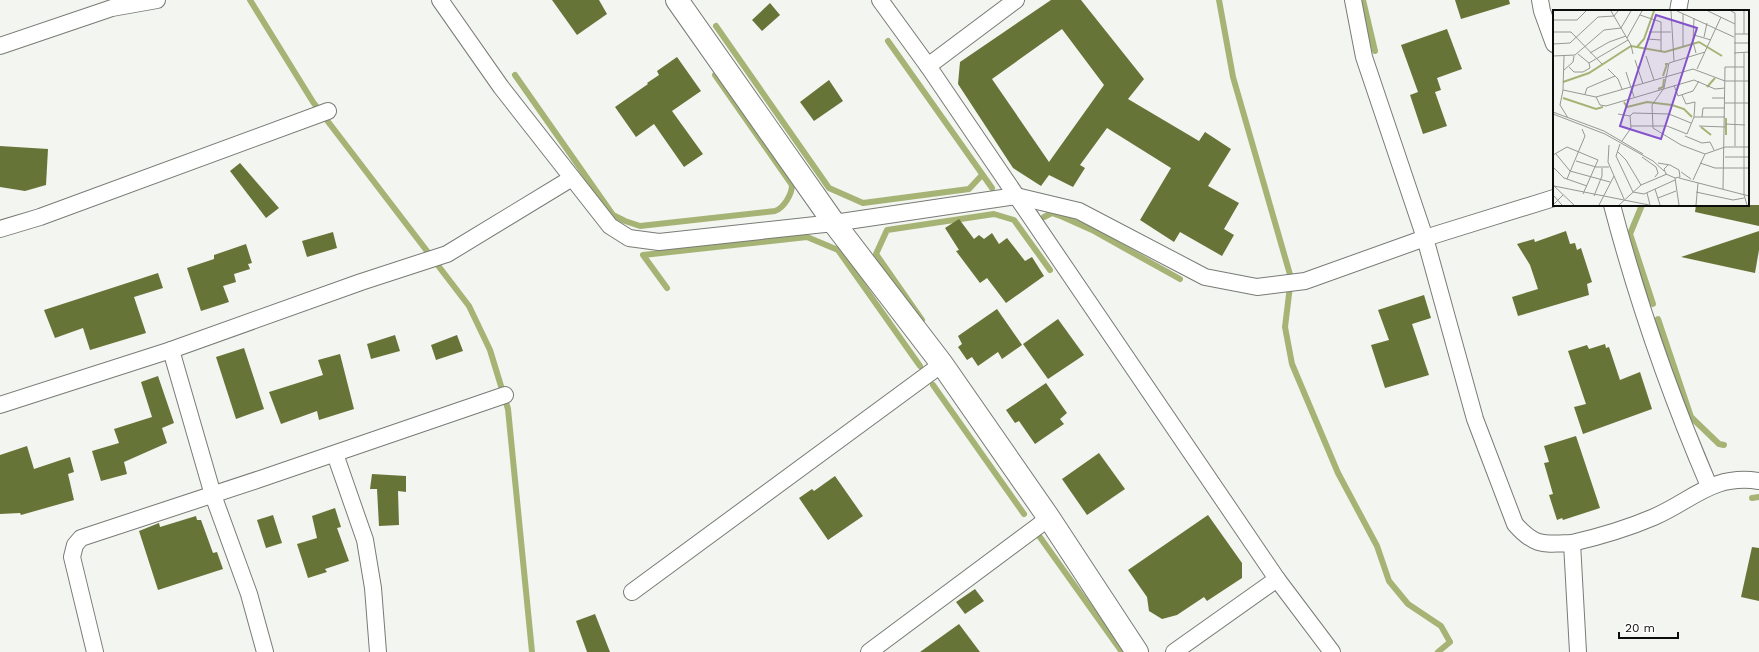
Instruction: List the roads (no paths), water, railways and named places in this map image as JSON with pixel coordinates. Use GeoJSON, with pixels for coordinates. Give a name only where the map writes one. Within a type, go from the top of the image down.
{"type":"FeatureCollection","features":[{"type":"Feature","properties":{"kind":"main road"},"geometry":{"type":"LineString","coordinates":[[677,0],[834,223],[942,364],[1049,518],[1137,652]]}},
{"type":"Feature","properties":{"kind":"street"},"geometry":{"type":"LineString","coordinates":[[0,46],[112,4],[158,0]]}},
{"type":"Feature","properties":{"kind":"street"},"geometry":{"type":"LineString","coordinates":[[440,0],[501,87],[572,178],[610,226],[628,238],[659,242],[834,223],[1016,196],[1079,211],[1206,277],[1257,287],[1305,281],[1426,238],[1553,198]]}},
{"type":"Feature","properties":{"kind":"street"},"geometry":{"type":"LineString","coordinates":[[880,0],[928,66],[1277,579],[1332,652]]}},
{"type":"Feature","properties":{"kind":"street"},"geometry":{"type":"LineString","coordinates":[[928,66],[1016,0]]}},
{"type":"Feature","properties":{"kind":"street"},"geometry":{"type":"LineString","coordinates":[[1353,0],[1364,57],[1426,238],[1476,419],[1515,524],[1527,538],[1546,544],[1572,543],[1625,529],[1656,516],[1709,486],[1745,479],[1759,481]]}},
{"type":"Feature","properties":{"kind":"street"},"geometry":{"type":"LineString","coordinates":[[1540,0],[1542,11],[1553,41]]}},
{"type":"Feature","properties":{"kind":"street"},"geometry":{"type":"LineString","coordinates":[[1678,10],[1680,0]]}},
{"type":"Feature","properties":{"kind":"street"},"geometry":{"type":"LineString","coordinates":[[0,229],[40,217],[328,111]]}},
{"type":"Feature","properties":{"kind":"street"},"geometry":{"type":"LineString","coordinates":[[0,405],[171,350],[361,282],[447,254],[572,178]]}},
{"type":"Feature","properties":{"kind":"street"},"geometry":{"type":"LineString","coordinates":[[1612,206],[1626,257],[1683,426],[1709,486]]}},
{"type":"Feature","properties":{"kind":"street"},"geometry":{"type":"LineString","coordinates":[[171,350],[213,495],[249,594],[265,652]]}},
{"type":"Feature","properties":{"kind":"street"},"geometry":{"type":"LineString","coordinates":[[632,592],[942,364]]}},
{"type":"Feature","properties":{"kind":"street"},"geometry":{"type":"LineString","coordinates":[[94,652],[72,557],[75,544],[81,538],[335,454],[505,395]]}},
{"type":"Feature","properties":{"kind":"street"},"geometry":{"type":"LineString","coordinates":[[335,454],[366,540],[373,588],[378,652]]}},
{"type":"Feature","properties":{"kind":"street"},"geometry":{"type":"LineString","coordinates":[[869,652],[1049,518]]}},
{"type":"Feature","properties":{"kind":"street"},"geometry":{"type":"LineString","coordinates":[[1572,543],[1578,652]]}},
{"type":"Feature","properties":{"kind":"street"},"geometry":{"type":"LineString","coordinates":[[1174,652],[1277,579]]}},
{"type":"Feature","properties":{"kind":"waterway"},"geometry":{"type":"LineString","coordinates":[[250,0],[313,102],[469,306],[490,350],[508,409],[532,652]]}},
{"type":"Feature","properties":{"kind":"waterway"},"geometry":{"type":"LineString","coordinates":[[1219,0],[1233,77],[1291,278],[1285,327],[1292,364],[1338,473],[1377,546],[1389,581],[1408,604],[1441,626],[1450,642],[1438,652]]}},
{"type":"Feature","properties":{"kind":"waterway"},"geometry":{"type":"LineString","coordinates":[[1363,0],[1375,51]]}},
{"type":"Feature","properties":{"kind":"waterway"},"geometry":{"type":"LineString","coordinates":[[716,26],[829,188],[863,203],[969,189],[982,175]]}},
{"type":"Feature","properties":{"kind":"waterway"},"geometry":{"type":"LineString","coordinates":[[888,41],[992,188]]}},
{"type":"Feature","properties":{"kind":"waterway"},"geometry":{"type":"LineString","coordinates":[[515,75],[613,215],[640,226],[775,211],[784,204],[789,196],[792,185],[715,75]]}},
{"type":"Feature","properties":{"kind":"waterway"},"geometry":{"type":"LineString","coordinates":[[1642,206],[1630,234],[1653,304]]}},
{"type":"Feature","properties":{"kind":"waterway"},"geometry":{"type":"LineString","coordinates":[[1044,217],[1052,213],[1092,230],[1180,279]]}},
{"type":"Feature","properties":{"kind":"waterway"},"geometry":{"type":"LineString","coordinates":[[922,320],[876,254],[887,230],[994,214],[1014,220],[1050,270]]}},
{"type":"Feature","properties":{"kind":"waterway"},"geometry":{"type":"LineString","coordinates":[[667,288],[643,255],[807,237],[838,250],[920,366]]}},
{"type":"Feature","properties":{"kind":"waterway"},"geometry":{"type":"LineString","coordinates":[[1658,319],[1691,417],[1719,444],[1724,445]]}},
{"type":"Feature","properties":{"kind":"waterway"},"geometry":{"type":"LineString","coordinates":[[933,385],[1024,514]]}},
{"type":"Feature","properties":{"kind":"waterway"},"geometry":{"type":"LineString","coordinates":[[1752,498],[1759,497]]}},
{"type":"Feature","properties":{"kind":"waterway"},"geometry":{"type":"LineString","coordinates":[[1037,533],[1122,652]]}}]}
